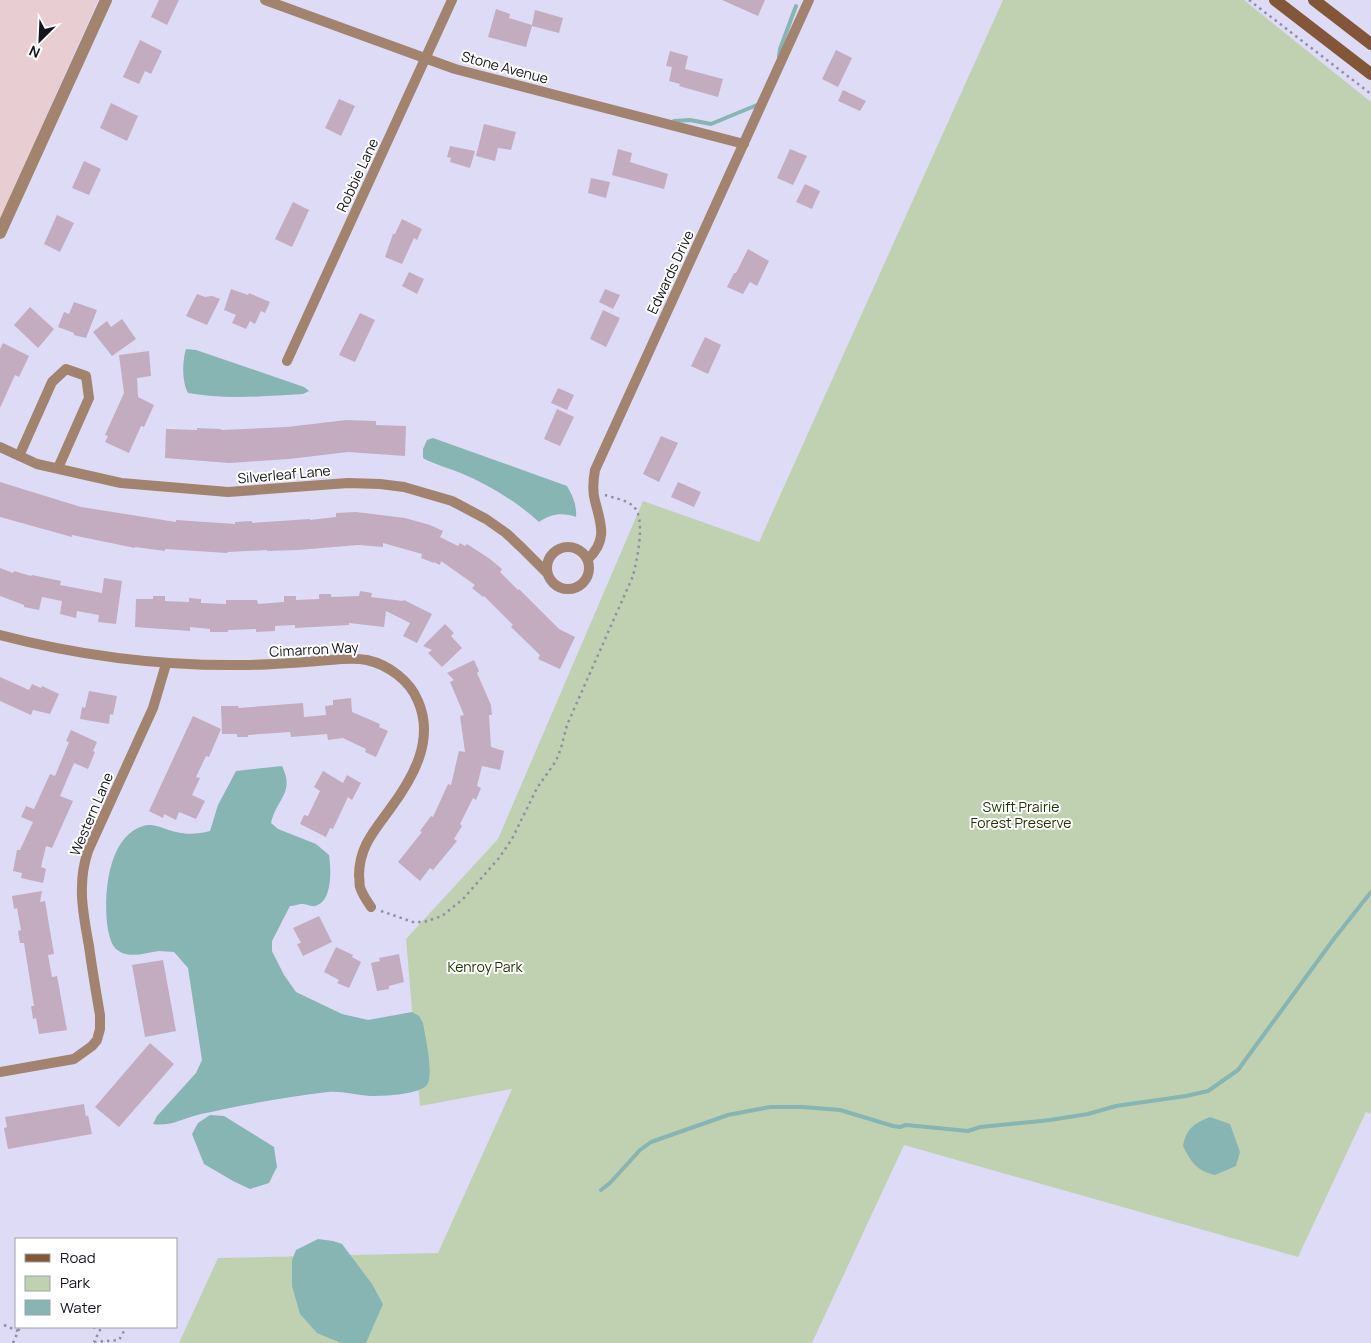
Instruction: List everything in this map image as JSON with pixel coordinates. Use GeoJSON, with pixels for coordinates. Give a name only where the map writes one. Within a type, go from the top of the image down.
{"type":"FeatureCollection","features":[{"type":"Feature","properties":{"kind":"main road"},"geometry":{"type":"LineString","coordinates":[[1275,0],[1371,74]]}},
{"type":"Feature","properties":{"kind":"main road"},"geometry":{"type":"LineString","coordinates":[[1314,0],[1371,44]]}},
{"type":"Feature","properties":{"kind":"street"},"geometry":{"type":"LineString","coordinates":[[0,233],[106,0]]}},
{"type":"Feature","properties":{"kind":"street","name":"Stone Avenue"},"geometry":{"type":"LineString","coordinates":[[265,0],[455,69],[744,144]]}},
{"type":"Feature","properties":{"kind":"street","name":"Robbie Lane"},"geometry":{"type":"LineString","coordinates":[[287,361],[452,0]]}},
{"type":"Feature","properties":{"kind":"street","name":"Edwards Drive"},"geometry":{"type":"LineString","coordinates":[[588,559],[595,552],[600,542],[602,528],[592,483],[595,470],[810,0]]}},
{"type":"Feature","properties":{"kind":"street"},"geometry":{"type":"LineString","coordinates":[[19,456],[52,382],[66,369],[86,376],[89,398],[58,468]]}},
{"type":"Feature","properties":{"kind":"street","name":"Silverleaf Lane"},"geometry":{"type":"LineString","coordinates":[[0,447],[37,464],[121,483],[228,492],[348,483],[404,487],[452,501],[486,519],[506,533],[522,548],[558,587],[567,590],[582,584],[588,578],[590,570],[588,559]]}},
{"type":"Feature","properties":{"kind":"street"},"geometry":{"type":"LineString","coordinates":[[548,574],[549,558],[554,551],[562,547],[578,548],[588,559]]}},
{"type":"Feature","properties":{"kind":"street","name":"Cimarron Way"},"geometry":{"type":"LineString","coordinates":[[0,636],[78,653],[166,664],[270,665],[348,659],[364,660],[384,666],[394,672],[412,690],[418,700],[422,712],[424,738],[417,765],[403,791],[372,832],[363,854],[359,868],[360,887],[371,907]]}},
{"type":"Feature","properties":{"kind":"street","name":"Western Lane"},"geometry":{"type":"LineString","coordinates":[[0,1072],[74,1059],[97,1040],[100,1029],[100,1014],[82,908],[81,887],[84,864],[92,842],[153,708],[166,664]]}},
{"type":"Feature","properties":{"kind":"path"},"geometry":{"type":"LineString","coordinates":[[1249,0],[1371,94]]}},
{"type":"Feature","properties":{"kind":"path"},"geometry":{"type":"LineString","coordinates":[[371,907],[413,922],[424,922],[442,916],[463,899],[499,858],[512,839],[537,788],[556,761],[562,748],[567,725],[633,576],[637,558],[639,514],[633,505],[606,495]]}},
{"type":"Feature","properties":{"kind":"path"},"geometry":{"type":"LineString","coordinates":[[4,1325],[18,1331]]}},
{"type":"Feature","properties":{"kind":"path"},"geometry":{"type":"LineString","coordinates":[[13,1343],[20,1328]]}},
{"type":"Feature","properties":{"kind":"path"},"geometry":{"type":"LineString","coordinates":[[94,1343],[100,1330],[98,1328]]}},
{"type":"Feature","properties":{"kind":"path"},"geometry":{"type":"LineString","coordinates":[[94,1343],[119,1340],[124,1331]]}},
{"type":"Feature","properties":{"kind":"shaded area"},"geometry":{"type":"Polygon","coordinates":[[[0,0],[98,0],[0,220],[0,0]]]}},
{"type":"Feature","properties":{"kind":"green space","name":"Swift Prairie Forest Preserve"},"geometry":{"type":"Polygon","coordinates":[[[1003,0],[1244,0],[1371,102],[1371,1114],[1366,1112],[1298,1257],[904,1145],[812,1343],[179,1343],[218,1258],[438,1253],[512,1089],[420,1106],[406,939],[498,839],[643,501],[759,542],[1003,0]]]}},
{"type":"Feature","properties":{"kind":"water"},"geometry":{"type":"Polygon","coordinates":[[[186,349],[196,350],[304,387],[309,391],[303,394],[246,397],[188,393],[183,372],[186,349]]]}},
{"type":"Feature","properties":{"kind":"water"},"geometry":{"type":"Polygon","coordinates":[[[433,438],[567,486],[574,501],[576,517],[557,515],[539,522],[513,501],[494,489],[463,474],[432,463],[423,458],[423,449],[427,440],[433,438]]]}},
{"type":"Feature","properties":{"kind":"water"},"geometry":{"type":"Polygon","coordinates":[[[282,766],[286,775],[286,789],[271,823],[278,829],[316,844],[329,855],[330,884],[328,892],[321,903],[315,906],[302,904],[290,906],[272,941],[272,951],[284,975],[296,992],[342,1014],[368,1020],[412,1012],[419,1016],[423,1023],[427,1046],[430,1066],[429,1081],[421,1089],[407,1093],[370,1096],[328,1092],[232,1107],[171,1123],[153,1124],[157,1116],[196,1073],[202,1060],[188,968],[174,952],[159,951],[131,955],[120,952],[112,943],[107,923],[106,897],[115,854],[131,832],[147,825],[185,834],[210,831],[218,805],[236,771],[282,766]]]}},
{"type":"Feature","properties":{"kind":"water"},"geometry":{"type":"Polygon","coordinates":[[[210,1115],[224,1116],[274,1147],[277,1167],[269,1183],[250,1189],[204,1164],[192,1134],[198,1123],[210,1115]]]}},
{"type":"Feature","properties":{"kind":"water"},"geometry":{"type":"Polygon","coordinates":[[[1210,1117],[1230,1124],[1240,1152],[1236,1166],[1215,1175],[1195,1165],[1183,1146],[1192,1127],[1210,1117]]]}},
{"type":"Feature","properties":{"kind":"water"},"geometry":{"type":"Polygon","coordinates":[[[318,1239],[342,1244],[372,1284],[383,1304],[366,1343],[341,1343],[317,1333],[300,1314],[292,1286],[292,1260],[296,1250],[318,1239]]]}},
{"type":"Feature","properties":{"kind":"building"},"geometry":{"type":"Polygon","coordinates":[[[159,0],[179,0],[167,25],[151,17],[159,0]]]}},
{"type":"Feature","properties":{"kind":"building"},"geometry":{"type":"Polygon","coordinates":[[[722,0],[765,0],[758,16],[722,0]]]}},
{"type":"Feature","properties":{"kind":"building"},"geometry":{"type":"Polygon","coordinates":[[[496,9],[510,14],[509,18],[532,25],[535,10],[563,18],[559,33],[532,26],[526,47],[488,37],[496,9]]]}},
{"type":"Feature","properties":{"kind":"building"},"geometry":{"type":"Polygon","coordinates":[[[140,40],[162,51],[151,74],[145,71],[139,84],[123,77],[140,40]]]}},
{"type":"Feature","properties":{"kind":"building"},"geometry":{"type":"Polygon","coordinates":[[[836,50],[852,58],[838,87],[822,79],[836,50]]]}},
{"type":"Feature","properties":{"kind":"building"},"geometry":{"type":"Polygon","coordinates":[[[670,51],[688,56],[685,69],[723,79],[718,97],[679,86],[680,84],[669,81],[672,67],[666,66],[670,51]]]}},
{"type":"Feature","properties":{"kind":"building"},"geometry":{"type":"Polygon","coordinates":[[[843,90],[866,101],[860,111],[838,101],[843,90]]]}},
{"type":"Feature","properties":{"kind":"building"},"geometry":{"type":"Polygon","coordinates":[[[339,99],[355,106],[341,136],[325,128],[339,99]]]}},
{"type":"Feature","properties":{"kind":"building"},"geometry":{"type":"Polygon","coordinates":[[[111,103],[138,116],[127,141],[100,128],[111,103]]]}},
{"type":"Feature","properties":{"kind":"building"},"geometry":{"type":"Polygon","coordinates":[[[484,124],[516,132],[511,150],[498,148],[495,161],[476,156],[484,124]]]}},
{"type":"Feature","properties":{"kind":"building"},"geometry":{"type":"Polygon","coordinates":[[[450,146],[475,151],[470,168],[450,162],[451,158],[447,157],[450,146]]]}},
{"type":"Feature","properties":{"kind":"building"},"geometry":{"type":"Polygon","coordinates":[[[618,149],[632,153],[630,162],[668,174],[664,189],[612,175],[618,149]]]}},
{"type":"Feature","properties":{"kind":"building"},"geometry":{"type":"Polygon","coordinates":[[[790,149],[807,156],[793,185],[777,178],[790,149]]]}},
{"type":"Feature","properties":{"kind":"building"},"geometry":{"type":"Polygon","coordinates":[[[84,161],[101,169],[89,195],[72,188],[84,161]]]}},
{"type":"Feature","properties":{"kind":"building"},"geometry":{"type":"Polygon","coordinates":[[[591,178],[610,182],[606,198],[588,193],[591,178]]]}},
{"type":"Feature","properties":{"kind":"building"},"geometry":{"type":"Polygon","coordinates":[[[805,184],[820,191],[812,209],[796,202],[805,184]]]}},
{"type":"Feature","properties":{"kind":"building"},"geometry":{"type":"Polygon","coordinates":[[[293,202],[309,210],[292,247],[275,239],[293,202]]]}},
{"type":"Feature","properties":{"kind":"building"},"geometry":{"type":"Polygon","coordinates":[[[57,215],[74,223],[60,252],[44,244],[57,215]]]}},
{"type":"Feature","properties":{"kind":"building"},"geometry":{"type":"Polygon","coordinates":[[[402,219],[422,229],[417,240],[414,238],[402,264],[385,257],[393,234],[395,234],[402,219]]]}},
{"type":"Feature","properties":{"kind":"building"},"geometry":{"type":"Polygon","coordinates":[[[748,249],[769,261],[757,286],[750,282],[743,294],[727,287],[748,249]]]}},
{"type":"Feature","properties":{"kind":"building"},"geometry":{"type":"Polygon","coordinates":[[[409,272],[424,279],[417,294],[402,286],[409,272]]]}},
{"type":"Feature","properties":{"kind":"building"},"geometry":{"type":"Polygon","coordinates":[[[231,289],[248,295],[249,293],[270,302],[265,313],[261,311],[255,324],[250,321],[246,329],[232,323],[236,315],[224,310],[231,289]]]}},
{"type":"Feature","properties":{"kind":"building"},"geometry":{"type":"Polygon","coordinates":[[[605,289],[620,295],[613,309],[599,302],[605,289]]]}},
{"type":"Feature","properties":{"kind":"building"},"geometry":{"type":"Polygon","coordinates":[[[197,294],[220,299],[207,325],[186,316],[197,294]]]}},
{"type":"Feature","properties":{"kind":"building"},"geometry":{"type":"Polygon","coordinates":[[[74,302],[97,310],[86,338],[74,335],[74,333],[58,327],[64,312],[69,314],[74,302]]]}},
{"type":"Feature","properties":{"kind":"building"},"geometry":{"type":"Polygon","coordinates":[[[30,307],[54,329],[38,348],[14,325],[30,307]]]}},
{"type":"Feature","properties":{"kind":"building"},"geometry":{"type":"Polygon","coordinates":[[[603,310],[620,318],[606,347],[590,339],[603,310]]]}},
{"type":"Feature","properties":{"kind":"building"},"geometry":{"type":"Polygon","coordinates":[[[360,313],[375,320],[355,362],[339,355],[360,313]]]}},
{"type":"Feature","properties":{"kind":"building"},"geometry":{"type":"Polygon","coordinates":[[[122,319],[136,339],[112,356],[93,332],[107,321],[111,327],[122,319]]]}},
{"type":"Feature","properties":{"kind":"building"},"geometry":{"type":"Polygon","coordinates":[[[705,337],[721,345],[708,374],[691,366],[705,337]]]}},
{"type":"Feature","properties":{"kind":"building"},"geometry":{"type":"Polygon","coordinates":[[[3,343],[29,356],[19,377],[15,375],[0,408],[0,349],[3,343]]]}},
{"type":"Feature","properties":{"kind":"building"},"geometry":{"type":"Polygon","coordinates":[[[149,351],[151,376],[137,378],[138,397],[154,405],[144,427],[141,426],[129,453],[105,442],[108,436],[105,435],[124,393],[119,355],[149,351]]]}},
{"type":"Feature","properties":{"kind":"building"},"geometry":{"type":"Polygon","coordinates":[[[558,388],[574,395],[567,410],[551,403],[558,388]]]}},
{"type":"Feature","properties":{"kind":"building"},"geometry":{"type":"Polygon","coordinates":[[[557,409],[574,417],[560,446],[544,439],[557,409]]]}},
{"type":"Feature","properties":{"kind":"building"},"geometry":{"type":"Polygon","coordinates":[[[346,420],[376,421],[376,425],[406,426],[405,456],[348,452],[289,459],[229,463],[165,458],[166,429],[197,430],[197,428],[221,430],[287,427],[346,420]]]}},
{"type":"Feature","properties":{"kind":"building"},"geometry":{"type":"Polygon","coordinates":[[[661,436],[678,443],[659,482],[643,474],[661,436]]]}},
{"type":"Feature","properties":{"kind":"building"},"geometry":{"type":"Polygon","coordinates":[[[0,482],[81,507],[176,522],[176,520],[235,524],[235,522],[252,521],[252,523],[310,520],[336,517],[336,513],[356,512],[405,518],[443,531],[440,537],[458,546],[460,543],[465,546],[467,544],[490,559],[502,569],[500,572],[559,629],[575,637],[560,669],[538,659],[540,655],[511,627],[513,625],[484,596],[472,588],[475,585],[441,561],[440,565],[421,558],[422,554],[383,543],[383,547],[358,545],[227,553],[135,548],[72,535],[72,537],[0,517],[0,482]]]}},
{"type":"Feature","properties":{"kind":"building"},"geometry":{"type":"Polygon","coordinates":[[[678,482],[701,492],[694,507],[671,497],[678,482]]]}},
{"type":"Feature","properties":{"kind":"building"},"geometry":{"type":"Polygon","coordinates":[[[0,568],[13,573],[14,571],[61,581],[60,585],[102,593],[104,578],[122,581],[116,624],[98,622],[99,615],[77,611],[76,618],[60,614],[62,601],[42,597],[39,610],[24,607],[24,605],[0,596],[0,568]]]}},
{"type":"Feature","properties":{"kind":"building"},"geometry":{"type":"Polygon","coordinates":[[[360,591],[372,593],[371,597],[404,600],[432,614],[417,643],[403,636],[410,623],[386,611],[384,627],[349,623],[349,625],[295,628],[295,625],[275,626],[275,631],[256,632],[256,629],[210,632],[210,629],[190,627],[190,631],[135,627],[136,599],[153,599],[153,596],[165,596],[165,601],[189,602],[189,598],[201,599],[201,603],[226,604],[226,600],[257,600],[258,604],[284,602],[284,596],[296,596],[296,600],[319,599],[319,594],[331,594],[331,597],[359,596],[360,591]]]}},
{"type":"Feature","properties":{"kind":"building"},"geometry":{"type":"Polygon","coordinates":[[[445,624],[454,633],[451,636],[462,648],[442,667],[428,653],[432,650],[423,646],[445,624]]]}},
{"type":"Feature","properties":{"kind":"building"},"geometry":{"type":"Polygon","coordinates":[[[474,660],[479,671],[477,673],[491,705],[492,715],[489,715],[491,747],[504,751],[500,770],[482,766],[477,786],[481,788],[476,800],[473,798],[460,824],[462,826],[454,839],[457,841],[433,870],[430,868],[420,881],[398,862],[422,832],[420,831],[431,816],[433,817],[448,784],[451,785],[459,751],[465,752],[460,716],[464,715],[450,682],[454,680],[447,673],[474,660]]]}},
{"type":"Feature","properties":{"kind":"building"},"geometry":{"type":"Polygon","coordinates":[[[0,677],[29,690],[32,684],[41,688],[42,686],[59,694],[50,714],[33,710],[31,715],[0,701],[0,677]]]}},
{"type":"Feature","properties":{"kind":"building"},"geometry":{"type":"Polygon","coordinates":[[[89,691],[117,696],[113,715],[110,714],[109,724],[80,719],[82,707],[85,708],[89,691]]]}},
{"type":"Feature","properties":{"kind":"building"},"geometry":{"type":"Polygon","coordinates":[[[351,698],[352,712],[380,724],[379,727],[388,731],[376,757],[365,752],[366,749],[343,738],[328,740],[327,734],[291,737],[290,732],[237,737],[237,734],[222,734],[221,706],[238,706],[239,708],[303,703],[304,717],[326,715],[325,706],[333,705],[333,700],[351,698]]]}},
{"type":"Feature","properties":{"kind":"building"},"geometry":{"type":"Polygon","coordinates":[[[193,716],[221,729],[209,757],[206,756],[196,777],[200,778],[192,795],[205,801],[196,819],[179,812],[176,820],[164,814],[163,818],[149,811],[193,716]]]}},
{"type":"Feature","properties":{"kind":"building"},"geometry":{"type":"Polygon","coordinates":[[[71,730],[97,742],[93,751],[95,752],[88,769],[74,763],[60,796],[73,801],[52,848],[46,846],[41,867],[46,869],[43,883],[21,878],[22,873],[13,871],[17,850],[20,850],[33,822],[21,817],[26,806],[34,809],[50,774],[55,776],[69,742],[66,741],[71,730]]]}},
{"type":"Feature","properties":{"kind":"building"},"geometry":{"type":"Polygon","coordinates":[[[323,771],[343,783],[347,775],[361,783],[352,800],[348,797],[333,829],[330,828],[326,837],[300,824],[304,815],[308,816],[320,791],[314,787],[323,771]]]}},
{"type":"Feature","properties":{"kind":"building"},"geometry":{"type":"Polygon","coordinates":[[[42,891],[40,902],[45,901],[54,954],[48,955],[52,977],[57,976],[67,1030],[39,1034],[36,1018],[33,1019],[31,1006],[34,1006],[24,943],[20,943],[18,931],[21,930],[17,908],[14,909],[12,896],[42,891]]]}},
{"type":"Feature","properties":{"kind":"building"},"geometry":{"type":"Polygon","coordinates":[[[319,916],[332,942],[303,956],[297,944],[301,943],[293,928],[319,916]]]}},
{"type":"Feature","properties":{"kind":"building"},"geometry":{"type":"Polygon","coordinates":[[[336,947],[353,955],[352,957],[361,962],[349,988],[337,983],[339,980],[324,972],[336,947]]]}},
{"type":"Feature","properties":{"kind":"building"},"geometry":{"type":"Polygon","coordinates":[[[399,954],[404,982],[389,986],[389,989],[377,991],[371,963],[380,961],[379,958],[399,954]]]}},
{"type":"Feature","properties":{"kind":"building"},"geometry":{"type":"Polygon","coordinates":[[[163,960],[176,1031],[145,1037],[132,965],[163,960]]]}},
{"type":"Feature","properties":{"kind":"building"},"geometry":{"type":"Polygon","coordinates":[[[150,1043],[174,1064],[119,1127],[95,1107],[150,1043]]]}},
{"type":"Feature","properties":{"kind":"building"},"geometry":{"type":"Polygon","coordinates":[[[84,1104],[92,1134],[8,1149],[4,1128],[7,1127],[5,1117],[84,1104]]]}},
{"type":"Feature","properties":{"kind":"waterway"},"geometry":{"type":"LineString","coordinates":[[779,56],[796,6]]}},
{"type":"Feature","properties":{"kind":"waterway"},"geometry":{"type":"LineString","coordinates":[[674,121],[690,120],[711,124],[757,105]]}},
{"type":"Feature","properties":{"kind":"waterway"},"geometry":{"type":"LineString","coordinates":[[601,1190],[610,1183],[640,1150],[651,1142],[728,1115],[770,1107],[840,1110],[893,1126],[900,1127],[906,1125],[968,1131],[980,1127],[1088,1114],[1116,1106],[1208,1091],[1238,1070],[1333,940],[1371,892]]}},
{"type":"Feature","properties":{"kind":"park label","name":"Kenroy Park"},"geometry":{"type":"Point","coordinates":[485,966]}}]}
